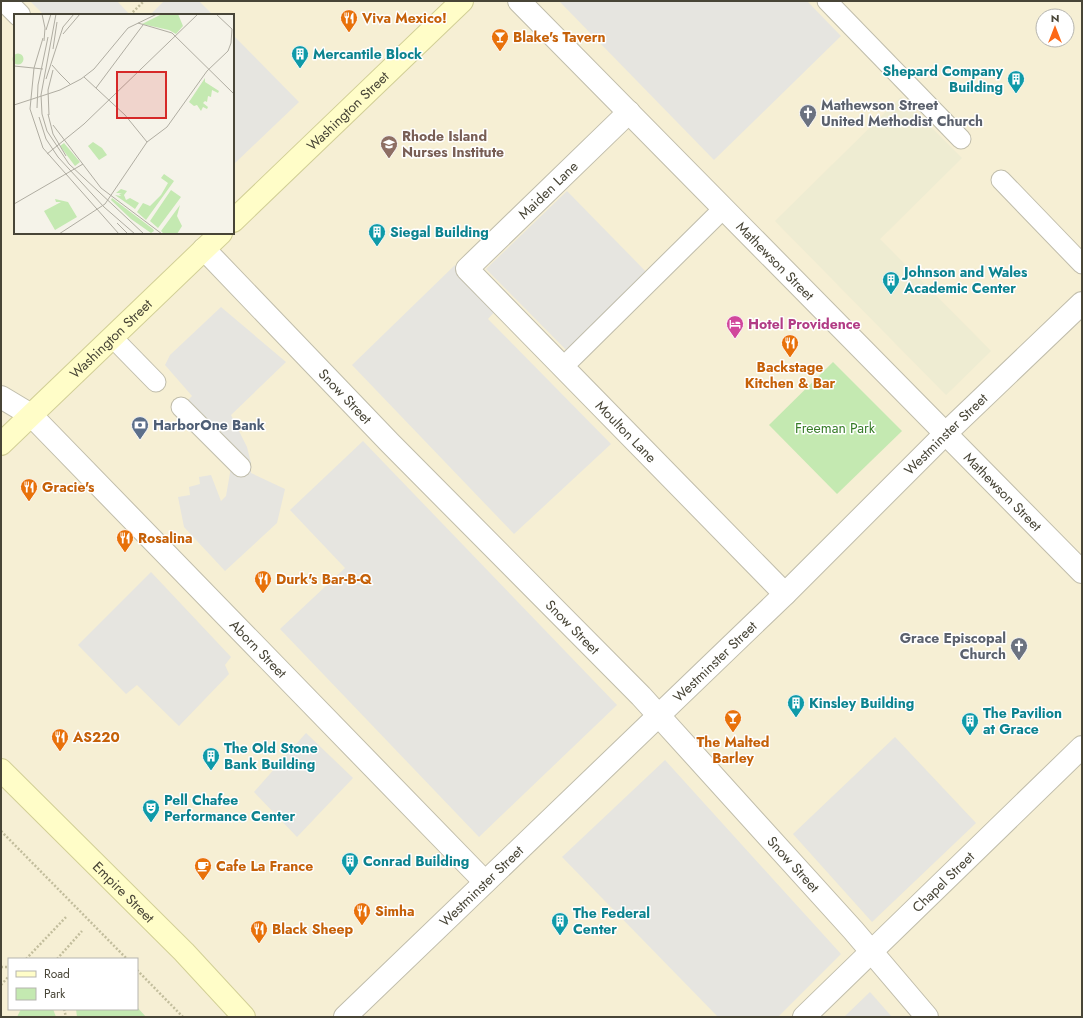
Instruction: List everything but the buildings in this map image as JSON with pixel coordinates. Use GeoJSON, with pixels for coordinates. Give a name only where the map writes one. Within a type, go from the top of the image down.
{"type":"FeatureCollection","features":[{"type":"Feature","properties":{"kind":"main road","name":"Washington Street"},"geometry":{"type":"LineString","coordinates":[[234,220],[462,1]]}},
{"type":"Feature","properties":{"kind":"main road","name":"Washington Street"},"geometry":{"type":"LineString","coordinates":[[1,444],[220,234]]}},
{"type":"Feature","properties":{"kind":"main road","name":"Empire Street"},"geometry":{"type":"LineString","coordinates":[[1,770],[173,941],[244,1017]]}},
{"type":"Feature","properties":{"kind":"street"},"geometry":{"type":"LineString","coordinates":[[4,1],[18,14]]}},
{"type":"Feature","properties":{"kind":"street","name":"Mathewson Street"},"geometry":{"type":"LineString","coordinates":[[519,1],[1082,572]]}},
{"type":"Feature","properties":{"kind":"street","name":"Maiden Lane"},"geometry":{"type":"LineString","coordinates":[[467,269],[629,112]]}},
{"type":"Feature","properties":{"kind":"street","name":"Snow Street"},"geometry":{"type":"LineString","coordinates":[[204,249],[390,443],[658,715],[871,951],[927,1017]]}},
{"type":"Feature","properties":{"kind":"street","name":"Moulton Lane"},"geometry":{"type":"LineString","coordinates":[[467,269],[785,594]]}},
{"type":"Feature","properties":{"kind":"street","name":"Westminster Street"},"geometry":{"type":"LineString","coordinates":[[345,1017],[785,594],[946,433],[1082,303]]}},
{"type":"Feature","properties":{"kind":"street","name":"Aborn Street"},"geometry":{"type":"LineString","coordinates":[[1,397],[32,415],[485,882]]}},
{"type":"Feature","properties":{"kind":"street","name":"Chapel Street"},"geometry":{"type":"LineString","coordinates":[[804,1017],[1082,747]]}},
{"type":"Feature","properties":{"kind":"lane"},"geometry":{"type":"LineString","coordinates":[[827,1],[961,139]]}},
{"type":"Feature","properties":{"kind":"lane"},"geometry":{"type":"LineString","coordinates":[[1001,180],[1082,264]]}},
{"type":"Feature","properties":{"kind":"lane"},"geometry":{"type":"LineString","coordinates":[[563,367],[724,208]]}},
{"type":"Feature","properties":{"kind":"lane"},"geometry":{"type":"LineString","coordinates":[[112,337],[156,382]]}},
{"type":"Feature","properties":{"kind":"lane"},"geometry":{"type":"LineString","coordinates":[[181,407],[241,467]]}},
{"type":"Feature","properties":{"kind":"path"},"geometry":{"type":"LineString","coordinates":[[131,14],[144,1]]}},
{"type":"Feature","properties":{"kind":"path"},"geometry":{"type":"LineString","coordinates":[[1,831],[125,958]]}},
{"type":"Feature","properties":{"kind":"path"},"geometry":{"type":"LineString","coordinates":[[27,958],[68,916]]}},
{"type":"Feature","properties":{"kind":"path"},"geometry":{"type":"LineString","coordinates":[[58,958],[82,931]]}},
{"type":"Feature","properties":{"kind":"path"},"geometry":{"type":"LineString","coordinates":[[138,971],[183,1017]]}},
{"type":"Feature","properties":{"kind":"path"},"geometry":{"type":"LineString","coordinates":[[1,985],[8,977]]}},
{"type":"Feature","properties":{"kind":"shaded area"},"geometry":{"type":"Polygon","coordinates":[[[1,1],[1082,1],[1082,1017],[1,1017],[1,1]]]}},
{"type":"Feature","properties":{"kind":"shaded area"},"geometry":{"type":"Polygon","coordinates":[[[30,1],[117,1],[129,14],[43,14],[30,1]]]}},
{"type":"Feature","properties":{"kind":"shaded area"},"geometry":{"type":"Polygon","coordinates":[[[164,1],[199,1],[212,14],[151,14],[164,1]]]}},
{"type":"Feature","properties":{"kind":"shaded area"},"geometry":{"type":"Polygon","coordinates":[[[559,1],[807,1],[841,36],[714,160],[559,1]]]}},
{"type":"Feature","properties":{"kind":"shaded area"},"geometry":{"type":"Polygon","coordinates":[[[234,36],[299,102],[234,164],[234,36]]]}},
{"type":"Feature","properties":{"kind":"shaded area","name":"Johnson and Wales Academic Center"},"geometry":{"type":"Polygon","coordinates":[[[901,97],[962,158],[880,239],[991,351],[946,395],[775,221],[901,97]]]}},
{"type":"Feature","properties":{"kind":"shaded area"},"geometry":{"type":"Polygon","coordinates":[[[567,191],[658,284],[578,362],[486,269],[567,191]]]}},
{"type":"Feature","properties":{"kind":"shaded area"},"geometry":{"type":"Polygon","coordinates":[[[455,265],[498,308],[488,319],[611,444],[514,534],[352,365],[455,265]]]}},
{"type":"Feature","properties":{"kind":"shaded area"},"geometry":{"type":"Polygon","coordinates":[[[221,307],[286,362],[231,415],[247,447],[251,463],[251,473],[285,489],[277,523],[225,571],[184,527],[178,497],[190,495],[189,487],[200,484],[199,477],[211,475],[221,501],[226,496],[233,456],[221,432],[188,400],[192,396],[165,365],[170,355],[221,307]]]}},
{"type":"Feature","properties":{"kind":"shaded area"},"geometry":{"type":"Polygon","coordinates":[[[363,441],[617,705],[479,837],[280,629],[345,568],[290,510],[363,441]]]}},
{"type":"Feature","properties":{"kind":"shaded area"},"geometry":{"type":"Polygon","coordinates":[[[151,572],[231,657],[225,665],[229,674],[179,726],[137,685],[126,694],[78,645],[151,572]]]}},
{"type":"Feature","properties":{"kind":"shaded area"},"geometry":{"type":"Polygon","coordinates":[[[306,733],[353,778],[297,837],[254,792],[306,733]]]}},
{"type":"Feature","properties":{"kind":"shaded area"},"geometry":{"type":"Polygon","coordinates":[[[895,737],[976,823],[872,922],[793,834],[895,737]]]}},
{"type":"Feature","properties":{"kind":"shaded area"},"geometry":{"type":"Polygon","coordinates":[[[665,760],[841,954],[778,1017],[718,1017],[562,857],[665,760]]]}},
{"type":"Feature","properties":{"kind":"shaded area"},"geometry":{"type":"Polygon","coordinates":[[[870,992],[892,1017],[844,1017],[870,992]]]}},
{"type":"Feature","properties":{"kind":"green space","name":"Freeman Park"},"geometry":{"type":"Polygon","coordinates":[[[833,362],[902,431],[837,494],[769,425],[833,362]]]}},
{"type":"Feature","properties":{"kind":"green space"},"geometry":{"type":"Polygon","coordinates":[[[138,1008],[146,1017],[77,1017],[76,1010],[138,1010],[138,1008]]]}},
{"type":"Feature","properties":{"kind":"green space"},"geometry":{"type":"Polygon","coordinates":[[[20,1010],[53,1010],[56,1017],[17,1017],[20,1010]]]}},
{"type":"Feature","properties":{"kind":"place","name":"Viva Mexico!"},"geometry":{"type":"Point","coordinates":[349,33]}},
{"type":"Feature","properties":{"kind":"place","name":"Blake's Tavern"},"geometry":{"type":"Point","coordinates":[500,52]}},
{"type":"Feature","properties":{"kind":"place","name":"Mercantile Block"},"geometry":{"type":"Point","coordinates":[300,69]}},
{"type":"Feature","properties":{"kind":"place","name":"Shepard Company Building"},"geometry":{"type":"Point","coordinates":[1016,94]}},
{"type":"Feature","properties":{"kind":"place","name":"Mathewson Street United Methodist Church"},"geometry":{"type":"Point","coordinates":[808,128]}},
{"type":"Feature","properties":{"kind":"place","name":"Rhode Island Nurses Institute"},"geometry":{"type":"Point","coordinates":[389,159]}},
{"type":"Feature","properties":{"kind":"place","name":"Siegal Building"},"geometry":{"type":"Point","coordinates":[377,247]}},
{"type":"Feature","properties":{"kind":"place","name":"Johnson and Wales Academic Center"},"geometry":{"type":"Point","coordinates":[891,295]}},
{"type":"Feature","properties":{"kind":"place","name":"Hotel Providence"},"geometry":{"type":"Point","coordinates":[735,339]}},
{"type":"Feature","properties":{"kind":"place","name":"Backstage Kitchen & Bar"},"geometry":{"type":"Point","coordinates":[790,358]}},
{"type":"Feature","properties":{"kind":"place","name":"HarborOne Bank"},"geometry":{"type":"Point","coordinates":[140,440]}},
{"type":"Feature","properties":{"kind":"place","name":"Gracie's"},"geometry":{"type":"Point","coordinates":[29,502]}},
{"type":"Feature","properties":{"kind":"place","name":"Rosalina"},"geometry":{"type":"Point","coordinates":[125,553]}},
{"type":"Feature","properties":{"kind":"place","name":"Durk's Bar-B-Q"},"geometry":{"type":"Point","coordinates":[263,594]}},
{"type":"Feature","properties":{"kind":"place","name":"Grace Episcopal Church"},"geometry":{"type":"Point","coordinates":[1019,661]}},
{"type":"Feature","properties":{"kind":"place","name":"Kinsley Building"},"geometry":{"type":"Point","coordinates":[796,718]}},
{"type":"Feature","properties":{"kind":"place","name":"The Malted Barley"},"geometry":{"type":"Point","coordinates":[733,733]}},
{"type":"Feature","properties":{"kind":"place","name":"The Pavilion at Grace"},"geometry":{"type":"Point","coordinates":[970,736]}},
{"type":"Feature","properties":{"kind":"place","name":"AS220"},"geometry":{"type":"Point","coordinates":[60,752]}},
{"type":"Feature","properties":{"kind":"place","name":"The Old Stone Bank Building"},"geometry":{"type":"Point","coordinates":[211,771]}},
{"type":"Feature","properties":{"kind":"place","name":"Pell Chafee Performance Center"},"geometry":{"type":"Point","coordinates":[151,823]}},
{"type":"Feature","properties":{"kind":"place","name":"Conrad Building"},"geometry":{"type":"Point","coordinates":[350,876]}},
{"type":"Feature","properties":{"kind":"place","name":"Cafe La France"},"geometry":{"type":"Point","coordinates":[203,881]}},
{"type":"Feature","properties":{"kind":"place","name":"Simha"},"geometry":{"type":"Point","coordinates":[362,926]}},
{"type":"Feature","properties":{"kind":"place","name":"The Federal Center"},"geometry":{"type":"Point","coordinates":[560,936]}},
{"type":"Feature","properties":{"kind":"place","name":"Black Sheep"},"geometry":{"type":"Point","coordinates":[259,944]}}]}
